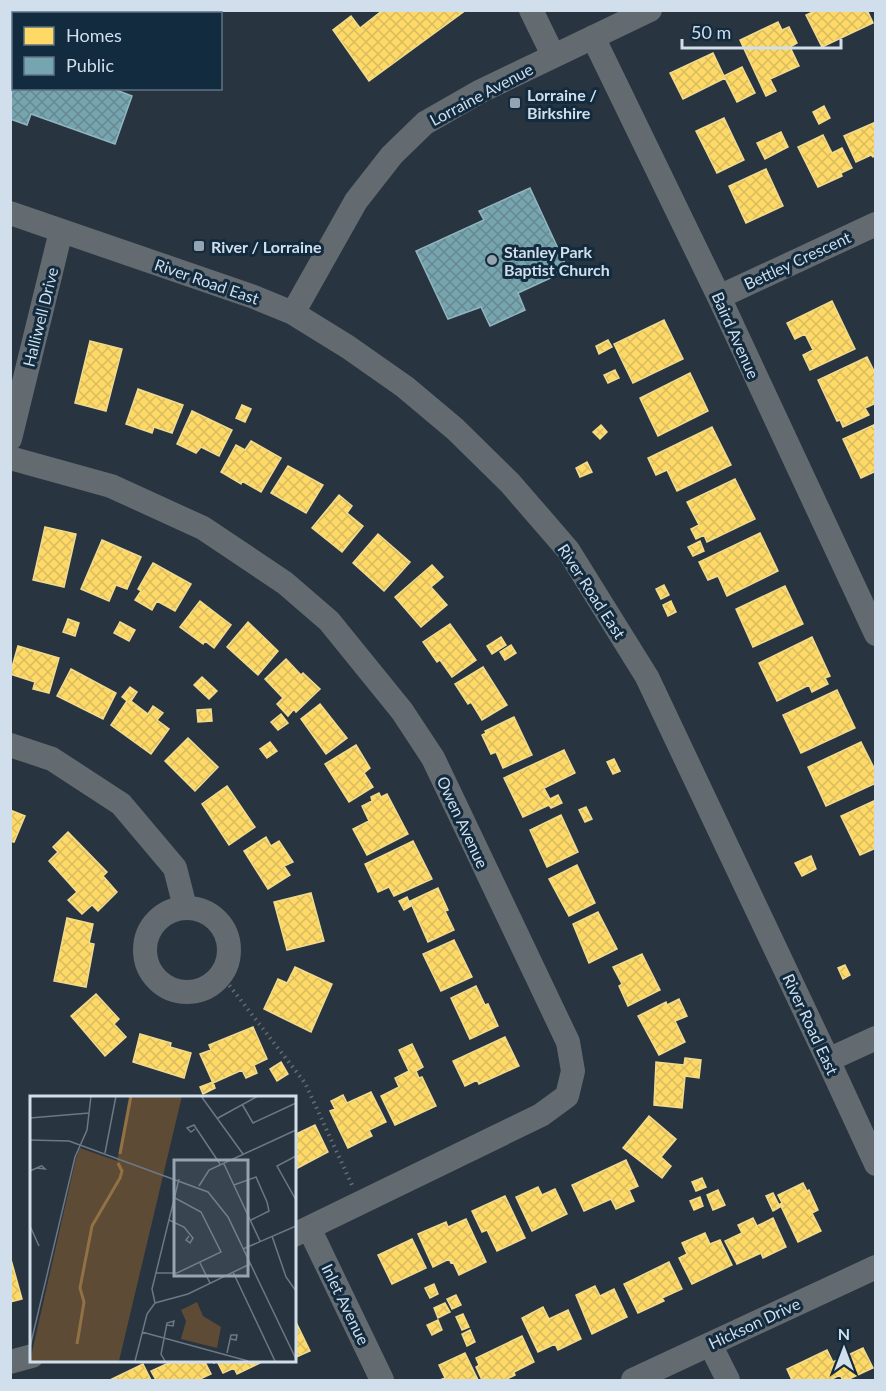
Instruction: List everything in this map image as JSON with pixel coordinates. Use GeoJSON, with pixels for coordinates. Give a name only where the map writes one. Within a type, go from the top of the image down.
{"type":"FeatureCollection","features":[{"type":"Feature","properties":{"kind":"street"},"geometry":{"type":"LineString","coordinates":[[531,10],[553,56]]}},
{"type":"Feature","properties":{"kind":"street","name":"Lorraine Avenue"},"geometry":{"type":"LineString","coordinates":[[293,314],[356,201],[392,155],[425,123],[482,91],[650,10]]}},
{"type":"Feature","properties":{"kind":"street","name":"Baird Avenue"},"geometry":{"type":"LineString","coordinates":[[593,37],[719,297],[876,634]]}},
{"type":"Feature","properties":{"kind":"street","name":"River Road East"},"geometry":{"type":"LineString","coordinates":[[10,213],[255,297],[293,314],[348,347],[405,387],[455,429],[510,483],[568,550],[646,677],[876,1164]]}},
{"type":"Feature","properties":{"kind":"street","name":"Bettley Crescent"},"geometry":{"type":"LineString","coordinates":[[719,297],[876,224]]}},
{"type":"Feature","properties":{"kind":"street","name":"Halliwell Drive"},"geometry":{"type":"LineString","coordinates":[[10,439],[61,231]]}},
{"type":"Feature","properties":{"kind":"street","name":"Owen Avenue"},"geometry":{"type":"LineString","coordinates":[[10,458],[111,486],[202,528],[285,583],[329,621],[402,711],[433,759],[568,1042],[573,1071],[567,1096],[541,1115],[302,1232]]}},
{"type":"Feature","properties":{"kind":"street"},"geometry":{"type":"LineString","coordinates":[[10,745],[52,759],[121,804],[175,868],[184,907]]}},
{"type":"Feature","properties":{"kind":"street"},"geometry":{"type":"LineString","coordinates":[[184,907],[198,909],[212,915],[225,929],[230,943],[228,962],[222,976],[209,986],[195,992],[181,992],[167,987],[154,976],[147,963],[146,942],[151,928],[158,919],[170,911],[184,907]]}},
{"type":"Feature","properties":{"kind":"street"},"geometry":{"type":"LineString","coordinates":[[828,1060],[876,1038]]}},
{"type":"Feature","properties":{"kind":"street","name":"Inlet Avenue"},"geometry":{"type":"LineString","coordinates":[[302,1232],[382,1380]]}},
{"type":"Feature","properties":{"kind":"street","name":"Hickson Drive"},"geometry":{"type":"LineString","coordinates":[[633,1380],[876,1267]]}},
{"type":"Feature","properties":{"kind":"street"},"geometry":{"type":"LineString","coordinates":[[710,1344],[728,1380]]}},
{"type":"Feature","properties":{"kind":"street"},"geometry":{"type":"LineString","coordinates":[[10,1362],[30,1357]]}},
{"type":"Feature","properties":{"kind":"path"},"geometry":{"type":"LineString","coordinates":[[222,976],[305,1083],[361,1203]]}},
{"type":"Feature","properties":{"kind":"building: Homes"},"geometry":{"type":"Polygon","coordinates":[[[383,10],[466,10],[369,81],[333,30],[351,16],[360,28],[383,10]]]}},
{"type":"Feature","properties":{"kind":"building: Homes"},"geometry":{"type":"Polygon","coordinates":[[[817,10],[867,10],[873,23],[822,47],[806,15],[817,10]]]}},
{"type":"Feature","properties":{"kind":"building: Homes"},"geometry":{"type":"Polygon","coordinates":[[[778,22],[782,30],[789,27],[797,43],[790,47],[799,66],[770,79],[776,91],[766,96],[740,40],[778,22]]]}},
{"type":"Feature","properties":{"kind":"building: Homes"},"geometry":{"type":"Polygon","coordinates":[[[713,53],[724,76],[742,67],[755,93],[737,102],[725,78],[683,99],[670,73],[713,53]]]}},
{"type":"Feature","properties":{"kind":"building: Homes"},"geometry":{"type":"Polygon","coordinates":[[[824,106],[830,118],[819,124],[813,112],[824,106]]]}},
{"type":"Feature","properties":{"kind":"building: Homes"},"geometry":{"type":"Polygon","coordinates":[[[724,118],[744,160],[717,173],[696,131],[724,118]]]}},
{"type":"Feature","properties":{"kind":"building: Homes"},"geometry":{"type":"Polygon","coordinates":[[[876,122],[876,156],[871,155],[856,162],[844,136],[876,122]]]}},
{"type":"Feature","properties":{"kind":"building: Homes"},"geometry":{"type":"Polygon","coordinates":[[[781,132],[788,147],[765,159],[757,143],[781,132]]]}},
{"type":"Feature","properties":{"kind":"building: Homes"},"geometry":{"type":"Polygon","coordinates":[[[823,135],[832,153],[842,148],[852,168],[841,173],[842,176],[818,187],[798,147],[823,135]]]}},
{"type":"Feature","properties":{"kind":"building: Homes"},"geometry":{"type":"Polygon","coordinates":[[[766,169],[783,206],[746,223],[729,186],[766,169]]]}},
{"type":"Feature","properties":{"kind":"building: Homes"},"geometry":{"type":"Polygon","coordinates":[[[832,301],[855,349],[810,370],[803,355],[813,350],[805,334],[795,339],[787,323],[832,301]]]}},
{"type":"Feature","properties":{"kind":"building: Homes"},"geometry":{"type":"Polygon","coordinates":[[[664,320],[683,359],[633,383],[614,344],[664,320]]]}},
{"type":"Feature","properties":{"kind":"building: Homes"},"geometry":{"type":"Polygon","coordinates":[[[608,340],[612,347],[599,354],[596,346],[608,340]]]}},
{"type":"Feature","properties":{"kind":"building: Homes"},"geometry":{"type":"Polygon","coordinates":[[[90,341],[122,349],[106,411],[75,403],[90,341]]]}},
{"type":"Feature","properties":{"kind":"building: Homes"},"geometry":{"type":"Polygon","coordinates":[[[867,357],[876,375],[876,403],[865,408],[869,415],[843,427],[840,420],[837,421],[818,380],[867,357]]]}},
{"type":"Feature","properties":{"kind":"building: Homes"},"geometry":{"type":"Polygon","coordinates":[[[615,370],[619,378],[608,383],[604,375],[615,370]]]}},
{"type":"Feature","properties":{"kind":"building: Homes"},"geometry":{"type":"Polygon","coordinates":[[[690,373],[708,411],[658,436],[640,398],[690,373]]]}},
{"type":"Feature","properties":{"kind":"building: Homes"},"geometry":{"type":"Polygon","coordinates":[[[138,389],[183,405],[172,433],[154,427],[152,433],[126,424],[138,389]]]}},
{"type":"Feature","properties":{"kind":"building: Homes"},"geometry":{"type":"Polygon","coordinates":[[[242,405],[251,409],[245,422],[236,418],[242,405]]]}},
{"type":"Feature","properties":{"kind":"building: Homes"},"geometry":{"type":"Polygon","coordinates":[[[192,411],[232,430],[219,456],[201,447],[196,453],[177,444],[192,411]]]}},
{"type":"Feature","properties":{"kind":"building: Homes"},"geometry":{"type":"Polygon","coordinates":[[[876,424],[876,471],[861,478],[843,439],[876,424]]]}},
{"type":"Feature","properties":{"kind":"building: Homes"},"geometry":{"type":"Polygon","coordinates":[[[601,425],[607,432],[600,439],[593,432],[601,425]]]}},
{"type":"Feature","properties":{"kind":"building: Homes"},"geometry":{"type":"Polygon","coordinates":[[[712,427],[731,465],[677,491],[667,470],[656,475],[648,458],[712,427]]]}},
{"type":"Feature","properties":{"kind":"building: Homes"},"geometry":{"type":"Polygon","coordinates":[[[251,441],[281,458],[261,492],[221,472],[236,445],[245,450],[251,441]]]}},
{"type":"Feature","properties":{"kind":"building: Homes"},"geometry":{"type":"Polygon","coordinates":[[[587,462],[592,472],[580,477],[576,468],[587,462]]]}},
{"type":"Feature","properties":{"kind":"building: Homes"},"geometry":{"type":"Polygon","coordinates":[[[288,466],[323,485],[306,513],[271,493],[288,466]]]}},
{"type":"Feature","properties":{"kind":"building: Homes"},"geometry":{"type":"Polygon","coordinates":[[[735,479],[755,519],[707,542],[704,535],[696,539],[691,529],[699,525],[687,502],[735,479]]]}},
{"type":"Feature","properties":{"kind":"building: Homes"},"geometry":{"type":"Polygon","coordinates":[[[339,495],[352,506],[347,513],[363,526],[342,552],[312,528],[339,495]]]}},
{"type":"Feature","properties":{"kind":"building: Homes"},"geometry":{"type":"Polygon","coordinates":[[[45,527],[76,534],[64,587],[33,580],[45,527]]]}},
{"type":"Feature","properties":{"kind":"building: Homes"},"geometry":{"type":"Polygon","coordinates":[[[760,533],[778,571],[727,596],[718,576],[708,580],[699,562],[760,533]]]}},
{"type":"Feature","properties":{"kind":"building: Homes"},"geometry":{"type":"Polygon","coordinates":[[[378,534],[410,562],[384,591],[353,563],[378,534]]]}},
{"type":"Feature","properties":{"kind":"building: Homes"},"geometry":{"type":"Polygon","coordinates":[[[102,540],[141,557],[127,589],[116,585],[109,601],[81,589],[102,540]]]}},
{"type":"Feature","properties":{"kind":"building: Homes"},"geometry":{"type":"Polygon","coordinates":[[[700,541],[704,551],[693,556],[688,547],[700,541]]]}},
{"type":"Feature","properties":{"kind":"building: Homes"},"geometry":{"type":"Polygon","coordinates":[[[153,563],[191,584],[175,611],[157,601],[152,610],[135,600],[141,591],[138,589],[153,563]]]}},
{"type":"Feature","properties":{"kind":"building: Homes"},"geometry":{"type":"Polygon","coordinates":[[[432,565],[443,577],[431,587],[447,605],[421,627],[395,597],[432,565]]]}},
{"type":"Feature","properties":{"kind":"building: Homes"},"geometry":{"type":"Polygon","coordinates":[[[664,585],[669,595],[661,599],[656,589],[664,585]]]}},
{"type":"Feature","properties":{"kind":"building: Homes"},"geometry":{"type":"Polygon","coordinates":[[[785,586],[803,624],[753,647],[736,609],[785,586]]]}},
{"type":"Feature","properties":{"kind":"building: Homes"},"geometry":{"type":"Polygon","coordinates":[[[200,601],[231,625],[214,648],[205,641],[203,644],[180,627],[200,601]]]}},
{"type":"Feature","properties":{"kind":"building: Homes"},"geometry":{"type":"Polygon","coordinates":[[[671,601],[676,612],[668,616],[663,605],[671,601]]]}},
{"type":"Feature","properties":{"kind":"building: Homes"},"geometry":{"type":"Polygon","coordinates":[[[68,619],[79,623],[75,636],[63,632],[68,619]]]}},
{"type":"Feature","properties":{"kind":"building: Homes"},"geometry":{"type":"Polygon","coordinates":[[[120,622],[135,630],[129,641],[114,633],[120,622]]]}},
{"type":"Feature","properties":{"kind":"building: Homes"},"geometry":{"type":"Polygon","coordinates":[[[248,622],[278,651],[258,675],[227,647],[248,622]]]}},
{"type":"Feature","properties":{"kind":"building: Homes"},"geometry":{"type":"Polygon","coordinates":[[[450,624],[476,660],[452,677],[440,660],[437,662],[423,642],[450,624]]]}},
{"type":"Feature","properties":{"kind":"building: Homes"},"geometry":{"type":"Polygon","coordinates":[[[501,637],[506,645],[492,654],[487,646],[501,637]]]}},
{"type":"Feature","properties":{"kind":"building: Homes"},"geometry":{"type":"Polygon","coordinates":[[[812,637],[830,676],[825,678],[828,684],[812,692],[809,685],[777,701],[759,663],[812,637]]]}},
{"type":"Feature","properties":{"kind":"building: Homes"},"geometry":{"type":"Polygon","coordinates":[[[511,645],[516,653],[505,660],[500,652],[511,645]]]}},
{"type":"Feature","properties":{"kind":"building: Homes"},"geometry":{"type":"Polygon","coordinates":[[[18,646],[59,658],[49,693],[33,689],[35,682],[10,674],[18,646]]]}},
{"type":"Feature","properties":{"kind":"building: Homes"},"geometry":{"type":"Polygon","coordinates":[[[286,659],[301,675],[303,673],[320,689],[296,712],[294,709],[288,716],[277,704],[283,698],[265,679],[286,659]]]}},
{"type":"Feature","properties":{"kind":"building: Homes"},"geometry":{"type":"Polygon","coordinates":[[[483,667],[507,705],[482,720],[471,702],[468,704],[455,684],[483,667]]]}},
{"type":"Feature","properties":{"kind":"building: Homes"},"geometry":{"type":"Polygon","coordinates":[[[71,669],[116,693],[103,719],[57,696],[71,669]]]}},
{"type":"Feature","properties":{"kind":"building: Homes"},"geometry":{"type":"Polygon","coordinates":[[[202,677],[217,691],[209,699],[194,685],[202,677]]]}},
{"type":"Feature","properties":{"kind":"building: Homes"},"geometry":{"type":"Polygon","coordinates":[[[130,687],[137,692],[131,701],[148,714],[153,706],[163,713],[157,720],[169,729],[151,754],[111,725],[127,701],[122,697],[130,687]]]}},
{"type":"Feature","properties":{"kind":"building: Homes"},"geometry":{"type":"Polygon","coordinates":[[[837,690],[855,728],[801,753],[783,715],[837,690]]]}},
{"type":"Feature","properties":{"kind":"building: Homes"},"geometry":{"type":"Polygon","coordinates":[[[320,704],[347,738],[326,754],[301,719],[320,704]]]}},
{"type":"Feature","properties":{"kind":"building: Homes"},"geometry":{"type":"Polygon","coordinates":[[[211,709],[212,721],[198,722],[197,710],[211,709]]]}},
{"type":"Feature","properties":{"kind":"building: Homes"},"geometry":{"type":"Polygon","coordinates":[[[281,714],[288,723],[278,730],[271,722],[281,714]]]}},
{"type":"Feature","properties":{"kind":"building: Homes"},"geometry":{"type":"Polygon","coordinates":[[[514,717],[532,755],[503,768],[496,752],[491,754],[482,735],[486,733],[485,731],[514,717]]]}},
{"type":"Feature","properties":{"kind":"building: Homes"},"geometry":{"type":"Polygon","coordinates":[[[188,738],[218,767],[195,791],[165,761],[188,738]]]}},
{"type":"Feature","properties":{"kind":"building: Homes"},"geometry":{"type":"Polygon","coordinates":[[[270,742],[277,751],[267,758],[260,749],[270,742]]]}},
{"type":"Feature","properties":{"kind":"building: Homes"},"geometry":{"type":"Polygon","coordinates":[[[861,742],[876,772],[876,783],[826,806],[808,767],[861,742]]]}},
{"type":"Feature","properties":{"kind":"building: Homes"},"geometry":{"type":"Polygon","coordinates":[[[356,745],[370,768],[364,773],[373,787],[349,802],[325,764],[356,745]]]}},
{"type":"Feature","properties":{"kind":"building: Homes"},"geometry":{"type":"Polygon","coordinates":[[[564,750],[575,773],[544,788],[550,799],[558,795],[562,803],[551,808],[549,805],[523,817],[504,778],[564,750]]]}},
{"type":"Feature","properties":{"kind":"building: Homes"},"geometry":{"type":"Polygon","coordinates":[[[614,759],[620,771],[613,774],[607,762],[614,759]]]}},
{"type":"Feature","properties":{"kind":"building: Homes"},"geometry":{"type":"Polygon","coordinates":[[[227,786],[255,827],[229,845],[202,804],[227,786]]]}},
{"type":"Feature","properties":{"kind":"building: Homes"},"geometry":{"type":"Polygon","coordinates":[[[379,793],[381,797],[387,794],[408,834],[367,855],[353,829],[369,821],[362,806],[372,801],[371,797],[379,793]]]}},
{"type":"Feature","properties":{"kind":"building: Homes"},"geometry":{"type":"Polygon","coordinates":[[[876,800],[876,848],[860,855],[841,816],[876,800]]]}},
{"type":"Feature","properties":{"kind":"building: Homes"},"geometry":{"type":"Polygon","coordinates":[[[586,807],[592,819],[585,822],[579,810],[586,807]]]}},
{"type":"Feature","properties":{"kind":"building: Homes"},"geometry":{"type":"Polygon","coordinates":[[[10,810],[25,816],[14,842],[10,841],[10,810]]]}},
{"type":"Feature","properties":{"kind":"building: Homes"},"geometry":{"type":"Polygon","coordinates":[[[561,815],[578,852],[547,867],[530,830],[561,815]]]}},
{"type":"Feature","properties":{"kind":"building: Homes"},"geometry":{"type":"Polygon","coordinates":[[[68,832],[107,872],[103,876],[117,892],[98,911],[92,905],[82,914],[68,900],[77,892],[49,861],[58,852],[53,847],[68,832]]]}},
{"type":"Feature","properties":{"kind":"building: Homes"},"geometry":{"type":"Polygon","coordinates":[[[266,837],[271,846],[279,841],[293,862],[284,866],[290,875],[268,889],[244,851],[266,837]]]}},
{"type":"Feature","properties":{"kind":"building: Homes"},"geometry":{"type":"Polygon","coordinates":[[[413,841],[432,879],[394,896],[389,887],[378,892],[365,864],[413,841]]]}},
{"type":"Feature","properties":{"kind":"building: Homes"},"geometry":{"type":"Polygon","coordinates":[[[811,856],[816,869],[802,876],[795,863],[811,856]]]}},
{"type":"Feature","properties":{"kind":"building: Homes"},"geometry":{"type":"Polygon","coordinates":[[[577,865],[595,903],[569,916],[549,879],[577,865]]]}},
{"type":"Feature","properties":{"kind":"building: Homes"},"geometry":{"type":"Polygon","coordinates":[[[438,888],[454,930],[428,942],[410,901],[438,888]]]}},
{"type":"Feature","properties":{"kind":"building: Homes"},"geometry":{"type":"Polygon","coordinates":[[[311,893],[324,941],[287,950],[274,902],[311,893]]]}},
{"type":"Feature","properties":{"kind":"building: Homes"},"geometry":{"type":"Polygon","coordinates":[[[407,897],[411,906],[404,910],[399,901],[407,897]]]}},
{"type":"Feature","properties":{"kind":"building: Homes"},"geometry":{"type":"Polygon","coordinates":[[[598,912],[617,949],[589,963],[573,924],[598,912]]]}},
{"type":"Feature","properties":{"kind":"building: Homes"},"geometry":{"type":"Polygon","coordinates":[[[67,918],[93,924],[89,943],[94,944],[86,987],[54,981],[67,918]]]}},
{"type":"Feature","properties":{"kind":"building: Homes"},"geometry":{"type":"Polygon","coordinates":[[[454,940],[472,977],[441,991],[423,954],[454,940]]]}},
{"type":"Feature","properties":{"kind":"building: Homes"},"geometry":{"type":"Polygon","coordinates":[[[642,954],[660,990],[628,1006],[619,986],[622,984],[613,967],[642,954]]]}},
{"type":"Feature","properties":{"kind":"building: Homes"},"geometry":{"type":"Polygon","coordinates":[[[845,965],[850,975],[843,979],[838,968],[845,965]]]}},
{"type":"Feature","properties":{"kind":"building: Homes"},"geometry":{"type":"Polygon","coordinates":[[[295,967],[332,984],[311,1032],[264,1009],[278,979],[287,983],[295,967]]]}},
{"type":"Feature","properties":{"kind":"building: Homes"},"geometry":{"type":"Polygon","coordinates":[[[476,986],[485,1005],[488,1004],[498,1026],[470,1039],[451,998],[476,986]]]}},
{"type":"Feature","properties":{"kind":"building: Homes"},"geometry":{"type":"Polygon","coordinates":[[[96,994],[119,1019],[114,1024],[126,1037],[105,1056],[71,1016],[96,994]]]}},
{"type":"Feature","properties":{"kind":"building: Homes"},"geometry":{"type":"Polygon","coordinates":[[[679,999],[687,1016],[675,1021],[685,1042],[659,1055],[638,1016],[666,1002],[667,1005],[679,999]]]}},
{"type":"Feature","properties":{"kind":"building: Homes"},"geometry":{"type":"Polygon","coordinates":[[[253,1027],[267,1059],[254,1065],[257,1073],[246,1078],[242,1070],[213,1083],[200,1054],[211,1050],[209,1045],[253,1027]]]}},
{"type":"Feature","properties":{"kind":"building: Homes"},"geometry":{"type":"Polygon","coordinates":[[[140,1034],[171,1043],[170,1047],[191,1053],[184,1078],[133,1062],[140,1034]]]}},
{"type":"Feature","properties":{"kind":"building: Homes"},"geometry":{"type":"Polygon","coordinates":[[[505,1037],[519,1066],[479,1084],[477,1080],[465,1086],[453,1061],[505,1037]]]}},
{"type":"Feature","properties":{"kind":"building: Homes"},"geometry":{"type":"Polygon","coordinates":[[[412,1044],[423,1067],[416,1071],[419,1078],[422,1077],[436,1106],[395,1125],[381,1096],[399,1087],[395,1078],[409,1071],[399,1050],[412,1044]]]}},
{"type":"Feature","properties":{"kind":"building: Homes"},"geometry":{"type":"Polygon","coordinates":[[[685,1058],[701,1060],[699,1078],[685,1076],[682,1108],[654,1105],[656,1062],[684,1065],[685,1058]]]}},
{"type":"Feature","properties":{"kind":"building: Homes"},"geometry":{"type":"Polygon","coordinates":[[[281,1062],[288,1074],[277,1081],[270,1069],[281,1062]]]}},
{"type":"Feature","properties":{"kind":"building: Homes"},"geometry":{"type":"Polygon","coordinates":[[[213,1082],[215,1088],[203,1094],[200,1087],[213,1082]]]}},
{"type":"Feature","properties":{"kind":"building: Homes"},"geometry":{"type":"Polygon","coordinates":[[[371,1092],[386,1122],[369,1130],[372,1136],[348,1148],[330,1111],[335,1109],[331,1101],[343,1095],[347,1103],[371,1092]]]}},
{"type":"Feature","properties":{"kind":"building: Homes"},"geometry":{"type":"Polygon","coordinates":[[[649,1116],[676,1139],[661,1157],[671,1166],[662,1178],[623,1148],[649,1116]]]}},
{"type":"Feature","properties":{"kind":"building: Homes"},"geometry":{"type":"Polygon","coordinates":[[[315,1125],[328,1152],[296,1169],[296,1134],[315,1125]]]}},
{"type":"Feature","properties":{"kind":"building: Homes"},"geometry":{"type":"Polygon","coordinates":[[[626,1160],[638,1186],[629,1190],[634,1201],[616,1209],[611,1199],[584,1211],[572,1185],[626,1160]]]}},
{"type":"Feature","properties":{"kind":"building: Homes"},"geometry":{"type":"Polygon","coordinates":[[[702,1178],[706,1187],[696,1191],[692,1182],[702,1178]]]}},
{"type":"Feature","properties":{"kind":"building: Homes"},"geometry":{"type":"Polygon","coordinates":[[[803,1183],[807,1191],[809,1190],[818,1210],[812,1213],[821,1231],[798,1242],[778,1195],[803,1183]]]}},
{"type":"Feature","properties":{"kind":"building: Homes"},"geometry":{"type":"Polygon","coordinates":[[[538,1187],[542,1195],[555,1189],[567,1214],[532,1231],[516,1197],[538,1187]]]}},
{"type":"Feature","properties":{"kind":"building: Homes"},"geometry":{"type":"Polygon","coordinates":[[[718,1190],[725,1205],[713,1210],[707,1195],[718,1190]]]}},
{"type":"Feature","properties":{"kind":"building: Homes"},"geometry":{"type":"Polygon","coordinates":[[[773,1193],[780,1207],[773,1211],[766,1196],[773,1193]]]}},
{"type":"Feature","properties":{"kind":"building: Homes"},"geometry":{"type":"Polygon","coordinates":[[[505,1196],[525,1238],[497,1251],[487,1230],[482,1232],[472,1211],[505,1196]]]}},
{"type":"Feature","properties":{"kind":"building: Homes"},"geometry":{"type":"Polygon","coordinates":[[[700,1197],[703,1206],[694,1210],[690,1201],[700,1197]]]}},
{"type":"Feature","properties":{"kind":"building: Homes"},"geometry":{"type":"Polygon","coordinates":[[[753,1218],[757,1226],[773,1218],[786,1247],[763,1258],[761,1253],[737,1264],[725,1241],[742,1233],[738,1225],[753,1218]]]}},
{"type":"Feature","properties":{"kind":"building: Homes"},"geometry":{"type":"Polygon","coordinates":[[[466,1219],[486,1262],[459,1275],[453,1262],[451,1263],[449,1259],[433,1267],[418,1234],[446,1222],[448,1227],[466,1219]]]}},
{"type":"Feature","properties":{"kind":"building: Homes"},"geometry":{"type":"Polygon","coordinates":[[[705,1233],[710,1244],[720,1240],[732,1265],[692,1284],[679,1258],[687,1254],[682,1243],[705,1233]]]}},
{"type":"Feature","properties":{"kind":"building: Homes"},"geometry":{"type":"Polygon","coordinates":[[[412,1239],[426,1268],[392,1284],[378,1255],[412,1239]]]}},
{"type":"Feature","properties":{"kind":"building: Homes"},"geometry":{"type":"Polygon","coordinates":[[[10,1256],[22,1299],[10,1302],[10,1256]]]}},
{"type":"Feature","properties":{"kind":"building: Homes"},"geometry":{"type":"Polygon","coordinates":[[[669,1262],[682,1289],[662,1298],[664,1301],[638,1313],[624,1284],[669,1262]]]}},
{"type":"Feature","properties":{"kind":"building: Homes"},"geometry":{"type":"Polygon","coordinates":[[[434,1284],[438,1294],[430,1298],[425,1288],[434,1284]]]}},
{"type":"Feature","properties":{"kind":"building: Homes"},"geometry":{"type":"Polygon","coordinates":[[[595,1286],[600,1296],[614,1289],[627,1317],[592,1334],[576,1295],[595,1286]]]}},
{"type":"Feature","properties":{"kind":"building: Homes"},"geometry":{"type":"Polygon","coordinates":[[[456,1295],[461,1305],[452,1309],[447,1299],[456,1295]]]}},
{"type":"Feature","properties":{"kind":"building: Homes"},"geometry":{"type":"Polygon","coordinates":[[[445,1303],[450,1312],[438,1318],[434,1308],[445,1303]]]}},
{"type":"Feature","properties":{"kind":"building: Homes"},"geometry":{"type":"Polygon","coordinates":[[[543,1307],[549,1319],[568,1310],[581,1339],[558,1350],[555,1344],[538,1352],[522,1318],[543,1307]]]}},
{"type":"Feature","properties":{"kind":"building: Homes"},"geometry":{"type":"Polygon","coordinates":[[[463,1314],[469,1327],[462,1330],[456,1317],[463,1314]]]}},
{"type":"Feature","properties":{"kind":"building: Homes"},"geometry":{"type":"Polygon","coordinates":[[[438,1320],[442,1330],[432,1335],[427,1325],[438,1320]]]}},
{"type":"Feature","properties":{"kind":"building: Homes"},"geometry":{"type":"Polygon","coordinates":[[[296,1322],[310,1351],[296,1357],[296,1322]]]}},
{"type":"Feature","properties":{"kind":"building: Homes"},"geometry":{"type":"Polygon","coordinates":[[[470,1330],[475,1342],[467,1346],[462,1334],[470,1330]]]}},
{"type":"Feature","properties":{"kind":"building: Homes"},"geometry":{"type":"Polygon","coordinates":[[[522,1336],[534,1362],[514,1372],[515,1375],[505,1380],[482,1380],[476,1367],[479,1365],[476,1358],[522,1336]]]}},
{"type":"Feature","properties":{"kind":"building: Homes"},"geometry":{"type":"Polygon","coordinates":[[[863,1348],[873,1368],[847,1380],[843,1380],[840,1375],[830,1380],[792,1380],[787,1369],[827,1350],[833,1362],[863,1348]]]}},
{"type":"Feature","properties":{"kind":"building: Homes"},"geometry":{"type":"Polygon","coordinates":[[[465,1353],[478,1380],[440,1380],[445,1378],[439,1365],[465,1353]]]}},
{"type":"Feature","properties":{"kind":"building: Homes"},"geometry":{"type":"Polygon","coordinates":[[[173,1361],[204,1361],[211,1374],[198,1380],[156,1380],[151,1371],[173,1361]]]}},
{"type":"Feature","properties":{"kind":"building: Homes"},"geometry":{"type":"Polygon","coordinates":[[[217,1361],[262,1362],[237,1374],[234,1368],[223,1373],[217,1361]]]}},
{"type":"Feature","properties":{"kind":"building: Homes"},"geometry":{"type":"Polygon","coordinates":[[[143,1364],[151,1380],[110,1380],[143,1364]]]}},
{"type":"Feature","properties":{"kind":"building: Public"},"geometry":{"type":"Polygon","coordinates":[[[10,10],[103,10],[102,12],[12,12],[12,90],[116,90],[132,96],[115,144],[31,114],[27,125],[10,119],[10,10]]]}},
{"type":"Feature","properties":{"kind":"building: Public","name":"Stanley Park Baptist Church"},"geometry":{"type":"Polygon","coordinates":[[[530,188],[568,270],[518,293],[525,310],[490,326],[481,307],[448,319],[416,251],[484,220],[479,211],[530,188]]]}},
{"type":"Feature","properties":{"kind":"place","name":"Lorraine / Birkshire"},"geometry":{"type":"Point","coordinates":[515,103]}},
{"type":"Feature","properties":{"kind":"place","name":"River / Lorraine"},"geometry":{"type":"Point","coordinates":[199,246]}},
{"type":"Feature","properties":{"kind":"place","name":"Stanley Park Baptist Church"},"geometry":{"type":"Point","coordinates":[492,260]}}]}
